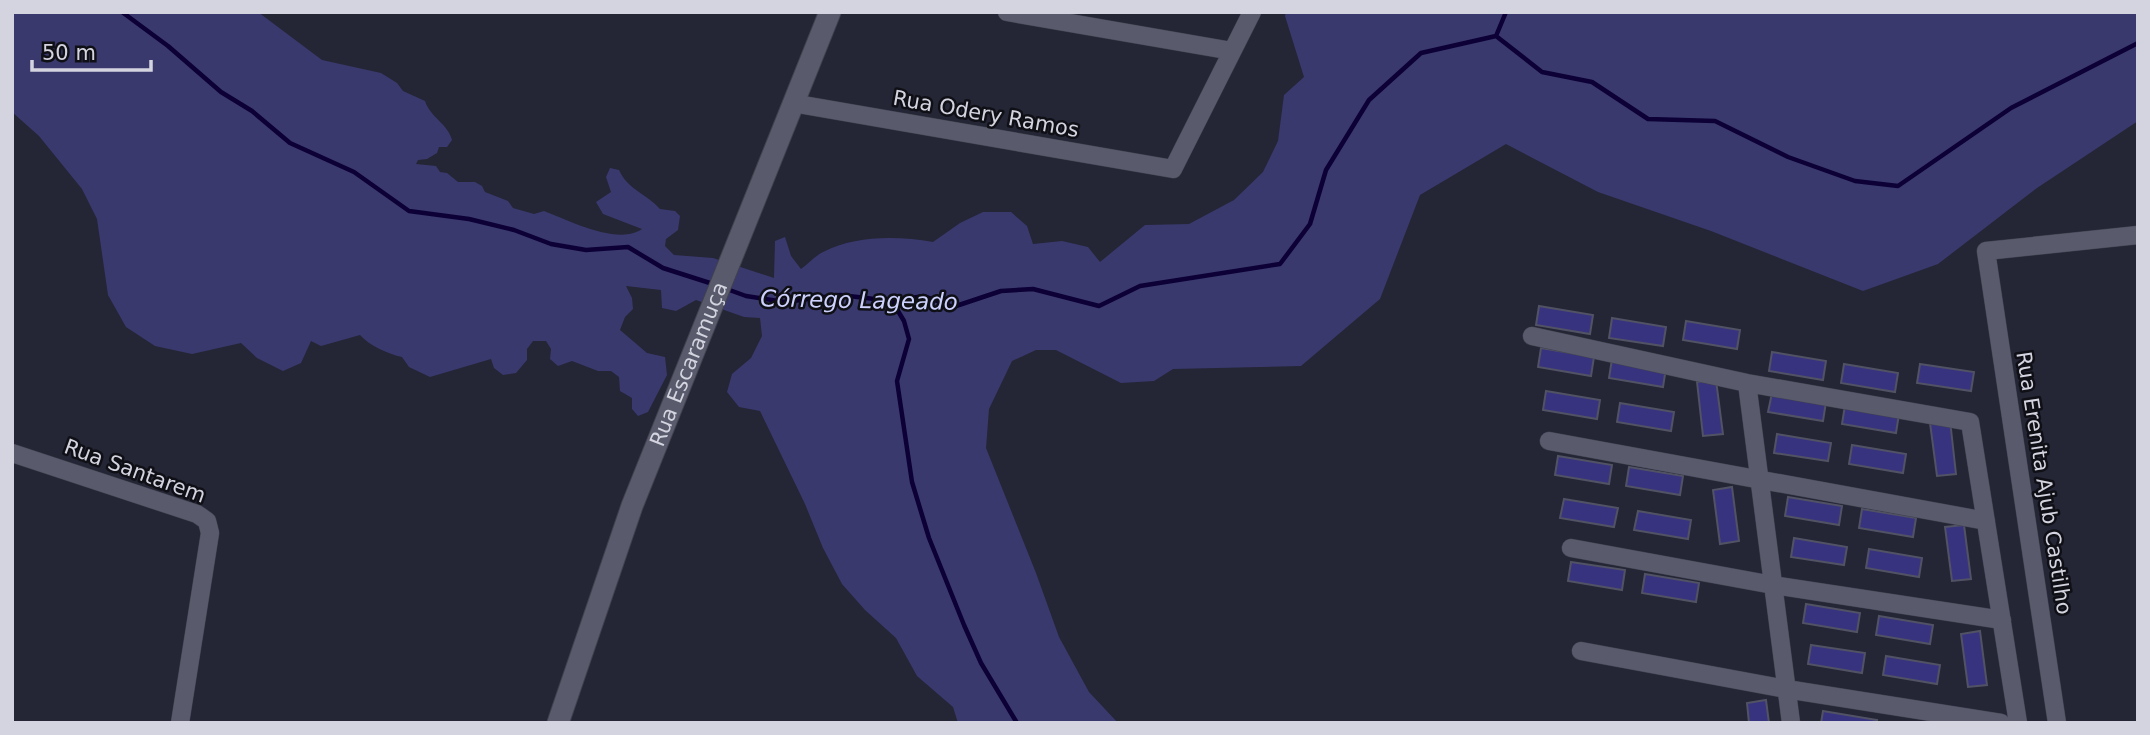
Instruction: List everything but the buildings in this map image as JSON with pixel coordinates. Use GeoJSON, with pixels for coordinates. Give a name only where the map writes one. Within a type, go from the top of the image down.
{"type":"FeatureCollection","features":[{"type":"Feature","properties":{"kind":"street","name":"Rua Escaramuça"},"geometry":{"type":"LineString","coordinates":[[558,723],[632,506],[830,12]]}},
{"type":"Feature","properties":{"kind":"street"},"geometry":{"type":"LineString","coordinates":[[1007,12],[1232,51],[1252,12]]}},
{"type":"Feature","properties":{"kind":"street","name":"Rua Odery Ramos"},"geometry":{"type":"LineString","coordinates":[[792,103],[1173,169],[1232,51]]}},
{"type":"Feature","properties":{"kind":"street","name":"Rua Erenita Ajub Castilho"},"geometry":{"type":"LineString","coordinates":[[2057,723],[1986,251],[2138,235]]}},
{"type":"Feature","properties":{"kind":"street"},"geometry":{"type":"LineString","coordinates":[[1532,336],[1747,383],[1970,422],[2018,723]]}},
{"type":"Feature","properties":{"kind":"street"},"geometry":{"type":"LineString","coordinates":[[1747,383],[1791,723]]}},
{"type":"Feature","properties":{"kind":"street"},"geometry":{"type":"LineString","coordinates":[[1549,440],[1986,522]]}},
{"type":"Feature","properties":{"kind":"street","name":"Rua Santarem"},"geometry":{"type":"LineString","coordinates":[[12,453],[197,514],[207,521],[210,533],[180,723]]}},
{"type":"Feature","properties":{"kind":"street"},"geometry":{"type":"LineString","coordinates":[[1571,548],[1773,585],[2002,620]]}},
{"type":"Feature","properties":{"kind":"street"},"geometry":{"type":"LineString","coordinates":[[1581,651],[1786,689],[2001,723]]}},
{"type":"Feature","properties":{"kind":"shaded area"},"geometry":{"type":"Polygon","coordinates":[[[12,12],[258,12],[322,60],[381,73],[397,83],[403,91],[425,101],[427,107],[447,129],[452,140],[447,147],[439,147],[437,153],[427,159],[418,160],[416,164],[436,166],[440,172],[447,173],[458,182],[475,182],[482,186],[485,192],[508,201],[513,208],[534,214],[544,211],[593,230],[620,235],[642,229],[603,214],[596,202],[611,192],[606,177],[610,168],[619,170],[632,187],[660,209],[675,211],[680,216],[678,230],[666,239],[665,246],[674,255],[713,258],[774,278],[775,241],[785,237],[791,256],[801,269],[823,252],[849,242],[892,238],[933,242],[960,223],[983,212],[1011,212],[1027,226],[1033,244],[1062,241],[1088,247],[1100,262],[1145,225],[1189,224],[1234,200],[1263,172],[1278,141],[1284,95],[1304,77],[1286,12],[2138,12],[2138,121],[2037,188],[1938,264],[1863,291],[1711,231],[1598,192],[1506,144],[1420,195],[1380,299],[1301,366],[1173,369],[1154,381],[1121,383],[1056,350],[1036,350],[1012,361],[989,409],[986,448],[1059,637],[1089,692],[1118,723],[958,723],[953,707],[917,676],[896,638],[865,610],[842,584],[760,411],[739,407],[727,392],[732,374],[751,358],[762,336],[760,318],[744,317],[696,300],[676,311],[662,308],[661,290],[626,286],[632,298],[633,309],[625,317],[620,330],[647,353],[665,357],[667,375],[648,412],[638,416],[632,409],[632,398],[620,391],[619,377],[611,371],[598,371],[572,361],[558,366],[550,359],[551,349],[546,341],[533,341],[527,349],[527,360],[516,373],[503,375],[494,368],[491,359],[430,377],[409,367],[402,357],[380,349],[360,335],[321,346],[311,341],[301,363],[283,371],[257,358],[241,343],[192,354],[155,346],[126,327],[108,295],[97,219],[82,189],[39,136],[12,112],[12,12]]]}},
{"type":"Feature","properties":{"kind":"waterway","name":"Córrego Lageado"},"geometry":{"type":"LineString","coordinates":[[122,12],[168,46],[221,92],[252,111],[290,143],[354,172],[409,211],[469,219],[514,230],[551,244],[586,250],[628,247],[663,268],[713,284]]}},
{"type":"Feature","properties":{"kind":"waterway"},"geometry":{"type":"LineString","coordinates":[[1496,36],[1506,12]]}},
{"type":"Feature","properties":{"kind":"waterway","name":"Córrego Lageado"},"geometry":{"type":"LineString","coordinates":[[1496,36],[1542,72],[1592,82],[1648,119],[1715,121],[1788,157],[1855,181],[1898,186],[2011,108],[2138,43]]}},
{"type":"Feature","properties":{"kind":"waterway","name":"Córrego Lageado"},"geometry":{"type":"LineString","coordinates":[[724,288],[746,296],[785,302],[840,295],[892,301],[924,296],[953,307],[1001,291],[1033,289],[1099,306],[1140,286],[1280,264],[1310,224],[1326,170],[1369,100],[1421,53],[1496,36]]}},
{"type":"Feature","properties":{"kind":"waterway"},"geometry":{"type":"LineString","coordinates":[[892,301],[904,321],[909,339],[897,381],[912,482],[929,538],[964,625],[981,663],[1017,723]]}}]}
